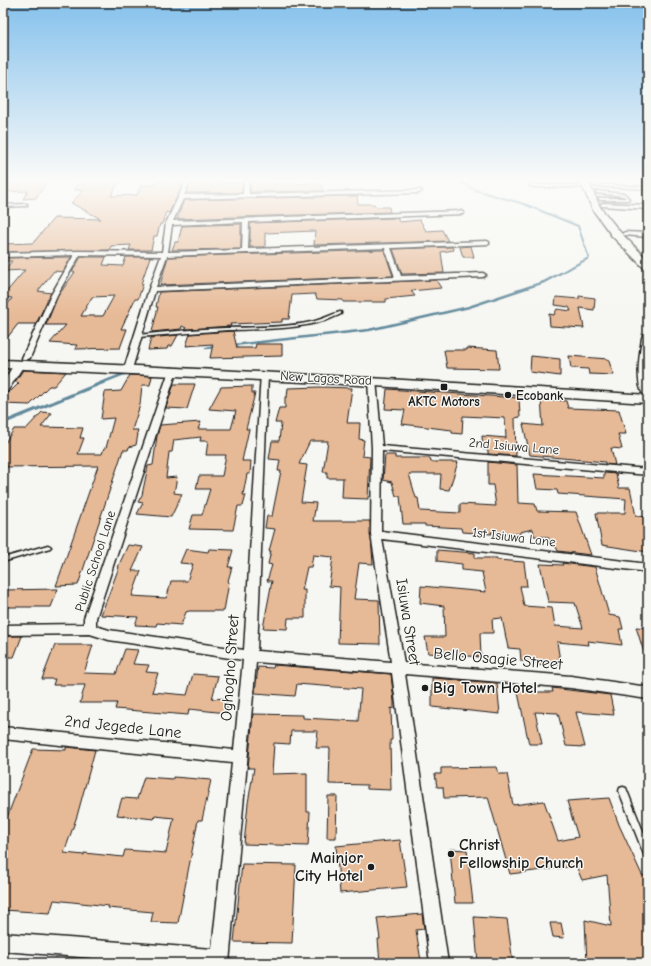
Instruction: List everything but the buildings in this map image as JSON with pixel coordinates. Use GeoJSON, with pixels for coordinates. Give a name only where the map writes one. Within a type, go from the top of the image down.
{"type":"FeatureCollection","features":[{"type":"Feature","properties":{"kind":"highway"},"geometry":{"type":"LineString","coordinates":[[610,226],[648,266]]}},
{"type":"Feature","properties":{"kind":"highway"},"geometry":{"type":"LineString","coordinates":[[619,226],[648,257]]}},
{"type":"Feature","properties":{"kind":"highway"},"geometry":{"type":"LineString","coordinates":[[648,338],[646,359],[646,383],[648,391]]}},
{"type":"Feature","properties":{"kind":"main road","name":"New Lagos Road"},"geometry":{"type":"LineString","coordinates":[[3,357],[22,361],[372,380],[648,399]]}},
{"type":"Feature","properties":{"kind":"main road","name":"New Lagos Road"},"geometry":{"type":"LineString","coordinates":[[3,364],[22,361]]}},
{"type":"Feature","properties":{"kind":"main road","name":"New Lagos Road"},"geometry":{"type":"LineString","coordinates":[[129,366],[235,366],[648,391]]}},
{"type":"Feature","properties":{"kind":"street"},"geometry":{"type":"LineString","coordinates":[[129,366],[152,289],[165,254],[169,226]]}},
{"type":"Feature","properties":{"kind":"street"},"geometry":{"type":"LineString","coordinates":[[245,251],[246,226]]}},
{"type":"Feature","properties":{"kind":"street"},"geometry":{"type":"LineString","coordinates":[[625,234],[648,235]]}},
{"type":"Feature","properties":{"kind":"street"},"geometry":{"type":"LineString","coordinates":[[3,255],[78,253],[165,254],[487,243]]}},
{"type":"Feature","properties":{"kind":"street"},"geometry":{"type":"LineString","coordinates":[[387,246],[399,279]]}},
{"type":"Feature","properties":{"kind":"street"},"geometry":{"type":"LineString","coordinates":[[3,390],[22,361],[54,295],[78,253]]}},
{"type":"Feature","properties":{"kind":"street"},"geometry":{"type":"LineString","coordinates":[[152,289],[483,275]]}},
{"type":"Feature","properties":{"kind":"street","name":"Public School Lane"},"geometry":{"type":"LineString","coordinates":[[173,370],[90,618],[90,629],[109,635],[250,656]]}},
{"type":"Feature","properties":{"kind":"street","name":"Oghogho Street"},"geometry":{"type":"LineString","coordinates":[[220,961],[250,656],[264,375]]}},
{"type":"Feature","properties":{"kind":"street","name":"Isiuwa Street"},"geometry":{"type":"LineString","coordinates":[[372,380],[377,448],[376,534],[398,668],[440,963]]}},
{"type":"Feature","properties":{"kind":"street","name":"2nd Isiuwa Lane"},"geometry":{"type":"LineString","coordinates":[[377,448],[648,472]]}},
{"type":"Feature","properties":{"kind":"street","name":"1st Isiuwa Lane"},"geometry":{"type":"LineString","coordinates":[[376,534],[648,568]]}},
{"type":"Feature","properties":{"kind":"street"},"geometry":{"type":"LineString","coordinates":[[3,630],[90,629]]}},
{"type":"Feature","properties":{"kind":"street","name":"Bello Osagie Street"},"geometry":{"type":"LineString","coordinates":[[250,656],[571,682],[648,693]]}},
{"type":"Feature","properties":{"kind":"street","name":"2nd Jegede Lane"},"geometry":{"type":"LineString","coordinates":[[3,733],[240,757]]}},
{"type":"Feature","properties":{"kind":"street"},"geometry":{"type":"LineString","coordinates":[[3,942],[220,961]]}},
{"type":"Feature","properties":{"kind":"lane"},"geometry":{"type":"LineString","coordinates":[[138,336],[213,329],[291,325],[322,320],[340,314]]}},
{"type":"Feature","properties":{"kind":"lane"},"geometry":{"type":"LineString","coordinates":[[3,560],[48,547]]}},
{"type":"Feature","properties":{"kind":"lane"},"geometry":{"type":"LineString","coordinates":[[623,791],[648,854]]}},
{"type":"Feature","properties":{"kind":"waterway"},"geometry":{"type":"LineString","coordinates":[[568,269],[589,258],[578,226]]}},
{"type":"Feature","properties":{"kind":"waterway"},"geometry":{"type":"LineString","coordinates":[[233,345],[369,330],[469,307],[544,282],[570,268]]}},
{"type":"Feature","properties":{"kind":"waterway"},"geometry":{"type":"LineString","coordinates":[[206,348],[217,347]]}},
{"type":"Feature","properties":{"kind":"waterway"},"geometry":{"type":"LineString","coordinates":[[101,383],[124,374]]}},
{"type":"Feature","properties":{"kind":"waterway"},"geometry":{"type":"LineString","coordinates":[[5,422],[104,382]]}},
{"type":"Feature","properties":{"kind":"place","name":"AKTC Motors"},"geometry":{"type":"Point","coordinates":[444,387]}},
{"type":"Feature","properties":{"kind":"place","name":"Ecobank"},"geometry":{"type":"Point","coordinates":[508,395]}},
{"type":"Feature","properties":{"kind":"place","name":"Big Town Hotel"},"geometry":{"type":"Point","coordinates":[425,688]}},
{"type":"Feature","properties":{"kind":"place","name":"Christ Fellowship Church"},"geometry":{"type":"Point","coordinates":[451,854]}},
{"type":"Feature","properties":{"kind":"place","name":"Mainjor City Hotel"},"geometry":{"type":"Point","coordinates":[371,867]}}]}
